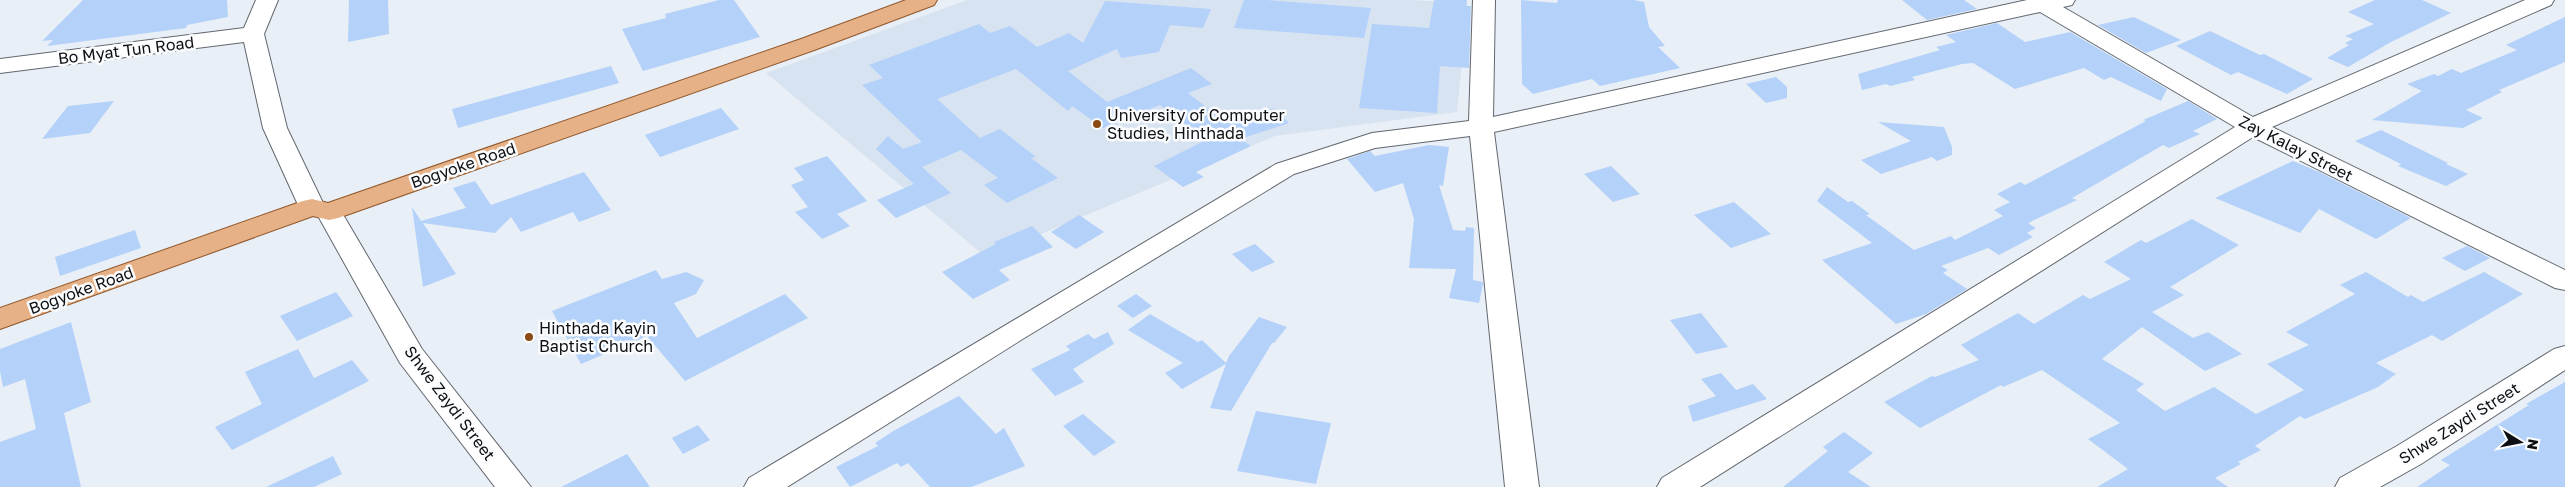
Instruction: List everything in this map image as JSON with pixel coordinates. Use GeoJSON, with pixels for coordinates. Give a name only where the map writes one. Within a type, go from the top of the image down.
{"type":"FeatureCollection","features":[{"type":"Feature","properties":{"kind":"main road","name":"Bogyoke Road"},"geometry":{"type":"LineString","coordinates":[[0,319],[809,44],[926,0]]}},
{"type":"Feature","properties":{"kind":"street"},"geometry":{"type":"LineString","coordinates":[[253,34],[267,0]]}},
{"type":"Feature","properties":{"kind":"street"},"geometry":{"type":"LineString","coordinates":[[1484,0],[1481,127],[1522,487]]}},
{"type":"Feature","properties":{"kind":"street"},"geometry":{"type":"LineString","coordinates":[[1674,487],[2252,127],[2543,0]]}},
{"type":"Feature","properties":{"kind":"street"},"geometry":{"type":"LineString","coordinates":[[761,487],[1011,333],[1285,169],[1372,141],[1481,127],[2048,2]]}},
{"type":"Feature","properties":{"kind":"street","name":"Zay Kalay Street"},"geometry":{"type":"LineString","coordinates":[[2048,2],[2252,127],[2565,281]]}},
{"type":"Feature","properties":{"kind":"street","name":"Bo Myat Tun Road"},"geometry":{"type":"LineString","coordinates":[[0,66],[253,34]]}},
{"type":"Feature","properties":{"kind":"street","name":"Shwe Zaydi Street"},"geometry":{"type":"LineString","coordinates":[[253,34],[275,128],[321,210],[411,356],[514,487]]}},
{"type":"Feature","properties":{"kind":"street","name":"Shwe Zaydi Street"},"geometry":{"type":"LineString","coordinates":[[2356,486],[2409,455],[2565,356]]}},
{"type":"Feature","properties":{"kind":"shaded area","name":"University of Computer Studies, Hinthada"},"geometry":{"type":"Polygon","coordinates":[[[967,0],[1410,0],[1468,3],[1457,112],[1275,136],[986,257],[766,73],[967,0]]]}},
{"type":"Feature","properties":{"kind":"building"},"geometry":{"type":"Polygon","coordinates":[[[83,0],[227,0],[228,17],[187,25],[186,28],[47,46],[53,40],[42,41],[83,0]]]}},
{"type":"Feature","properties":{"kind":"building"},"geometry":{"type":"Polygon","coordinates":[[[349,0],[388,0],[389,34],[348,42],[349,0]]]}},
{"type":"Feature","properties":{"kind":"building"},"geometry":{"type":"Polygon","coordinates":[[[719,0],[734,0],[760,37],[643,71],[622,29],[666,18],[665,14],[719,0]]]}},
{"type":"Feature","properties":{"kind":"building"},"geometry":{"type":"Polygon","coordinates":[[[1244,0],[1371,8],[1364,38],[1234,28],[1244,0]]]}},
{"type":"Feature","properties":{"kind":"building"},"geometry":{"type":"Polygon","coordinates":[[[1434,0],[1467,0],[1466,6],[1471,6],[1469,68],[1440,66],[1437,113],[1359,108],[1372,24],[1429,28],[1434,0]]]}},
{"type":"Feature","properties":{"kind":"building"},"geometry":{"type":"Polygon","coordinates":[[[1521,0],[1557,3],[1558,0],[1634,0],[1644,2],[1649,27],[1665,46],[1658,47],[1680,68],[1600,86],[1592,79],[1533,94],[1522,84],[1521,0]]]}},
{"type":"Feature","properties":{"kind":"building"},"geometry":{"type":"Polygon","coordinates":[[[1902,0],[1964,0],[1977,9],[1927,20],[1902,0]]]}},
{"type":"Feature","properties":{"kind":"building"},"geometry":{"type":"Polygon","coordinates":[[[2375,0],[2422,0],[2451,13],[2391,42],[2348,67],[2327,58],[2349,45],[2345,43],[2353,39],[2345,36],[2374,24],[2348,12],[2375,0]]]}},
{"type":"Feature","properties":{"kind":"building"},"geometry":{"type":"Polygon","coordinates":[[[1105,1],[1211,9],[1203,28],[1170,25],[1159,52],[1121,58],[1117,49],[1068,71],[1107,102],[1191,68],[1212,84],[1188,93],[1227,123],[1274,108],[1289,123],[1240,139],[1251,146],[1196,172],[1204,177],[1183,187],[1154,166],[1206,140],[1160,105],[1103,128],[1072,106],[1068,111],[1016,69],[937,99],[980,138],[1000,129],[1036,157],[1031,158],[1058,178],[1007,203],[984,185],[998,178],[961,150],[922,167],[951,193],[896,218],[877,200],[914,184],[876,149],[888,136],[903,149],[922,142],[862,85],[883,78],[869,65],[979,24],[990,33],[1010,26],[1037,47],[1069,33],[1083,43],[1105,1]]]}},
{"type":"Feature","properties":{"kind":"building"},"geometry":{"type":"Polygon","coordinates":[[[2134,17],[2181,40],[2146,53],[2098,25],[2134,17]]]}},
{"type":"Feature","properties":{"kind":"building"},"geometry":{"type":"Polygon","coordinates":[[[2565,17],[2565,62],[2499,90],[2502,92],[2466,110],[2483,118],[2463,128],[2372,120],[2422,91],[2407,84],[2434,74],[2438,76],[2452,69],[2461,73],[2517,50],[2506,45],[2565,17]]]}},
{"type":"Feature","properties":{"kind":"building"},"geometry":{"type":"Polygon","coordinates":[[[1997,23],[2025,42],[2070,32],[2167,89],[2161,101],[2111,77],[2104,80],[2084,68],[2015,89],[1973,63],[1912,77],[1915,80],[1862,90],[1858,74],[1940,50],[1936,47],[1956,42],[1946,35],[1997,23]]]}},
{"type":"Feature","properties":{"kind":"building"},"geometry":{"type":"Polygon","coordinates":[[[2210,31],[2260,55],[2264,54],[2313,79],[2287,94],[2238,72],[2231,75],[2176,46],[2210,31]]]}},
{"type":"Feature","properties":{"kind":"building"},"geometry":{"type":"Polygon","coordinates":[[[611,66],[619,83],[458,128],[452,109],[611,66]]]}},
{"type":"Feature","properties":{"kind":"building"},"geometry":{"type":"Polygon","coordinates":[[[1776,77],[1787,87],[1787,98],[1766,103],[1746,84],[1776,77]]]}},
{"type":"Feature","properties":{"kind":"building"},"geometry":{"type":"Polygon","coordinates":[[[114,101],[90,133],[42,139],[68,106],[114,101]]]}},
{"type":"Feature","properties":{"kind":"building"},"geometry":{"type":"Polygon","coordinates":[[[2188,101],[2217,119],[2193,131],[2200,134],[2169,148],[2163,145],[2072,198],[2077,200],[2028,223],[2036,228],[2027,233],[2033,237],[1999,255],[1988,248],[1941,266],[1948,270],[1943,273],[1967,289],[1926,314],[1896,324],[1822,260],[1872,243],[1817,201],[1827,187],[1848,202],[1852,201],[1870,214],[1866,215],[1914,250],[1951,236],[1955,240],[2003,216],[1994,210],[2010,202],[1997,194],[2020,182],[2025,185],[2146,121],[2143,120],[2188,101]]]}},
{"type":"Feature","properties":{"kind":"building"},"geometry":{"type":"Polygon","coordinates":[[[721,108],[739,129],[660,157],[645,135],[721,108]]]}},
{"type":"Feature","properties":{"kind":"building"},"geometry":{"type":"Polygon","coordinates":[[[1878,122],[1944,127],[1952,147],[1952,155],[1937,161],[1932,157],[1881,174],[1861,160],[1911,141],[1878,122]]]}},
{"type":"Feature","properties":{"kind":"building"},"geometry":{"type":"Polygon","coordinates":[[[2381,130],[2468,174],[2446,186],[2398,166],[2401,164],[2355,141],[2381,130]]]}},
{"type":"Feature","properties":{"kind":"building"},"geometry":{"type":"Polygon","coordinates":[[[1429,145],[1449,147],[1443,186],[1439,185],[1453,230],[1465,231],[1466,227],[1474,228],[1473,280],[1483,282],[1479,303],[1449,298],[1456,269],[1409,268],[1414,219],[1403,183],[1375,192],[1347,159],[1370,151],[1375,156],[1429,145]]]}},
{"type":"Feature","properties":{"kind":"building"},"geometry":{"type":"Polygon","coordinates":[[[827,156],[867,201],[837,214],[850,226],[822,239],[795,212],[808,207],[791,185],[804,180],[794,168],[827,156]]]}},
{"type":"Feature","properties":{"kind":"building"},"geometry":{"type":"Polygon","coordinates":[[[2293,161],[2411,218],[2376,239],[2319,209],[2300,233],[2215,198],[2293,161]]]}},
{"type":"Feature","properties":{"kind":"building"},"geometry":{"type":"Polygon","coordinates":[[[1611,166],[1640,194],[1613,202],[1584,174],[1611,166]]]}},
{"type":"Feature","properties":{"kind":"building"},"geometry":{"type":"Polygon","coordinates":[[[584,172],[611,210],[579,222],[573,212],[521,232],[511,217],[495,233],[423,223],[456,274],[423,287],[412,207],[421,221],[466,208],[453,188],[475,181],[491,205],[584,172]]]}},
{"type":"Feature","properties":{"kind":"building"},"geometry":{"type":"Polygon","coordinates":[[[1734,202],[1771,234],[1731,248],[1694,215],[1734,202]]]}},
{"type":"Feature","properties":{"kind":"building"},"geometry":{"type":"Polygon","coordinates":[[[1079,215],[1104,232],[1076,249],[1051,232],[1079,215]]]}},
{"type":"Feature","properties":{"kind":"building"},"geometry":{"type":"Polygon","coordinates":[[[2192,219],[2239,245],[2170,287],[2184,295],[2152,312],[2193,338],[2208,332],[2242,354],[2205,371],[2142,327],[2102,359],[2144,384],[2136,390],[2165,411],[2214,387],[2256,414],[2304,390],[2267,364],[2309,345],[2286,332],[2355,294],[2340,285],[2366,272],[2408,297],[2411,295],[2423,302],[2484,272],[2523,294],[2442,341],[2432,335],[2376,363],[2396,374],[2378,387],[2305,419],[2300,416],[2255,446],[2261,450],[2238,462],[2241,464],[2215,478],[2228,487],[2097,487],[2128,469],[2088,439],[2120,423],[2042,370],[2003,387],[2001,385],[1920,428],[1884,402],[1932,376],[1935,377],[1979,360],[1961,345],[2018,313],[2034,324],[2083,295],[2090,299],[2131,279],[2104,262],[2141,240],[2146,243],[2192,219]]]}},
{"type":"Feature","properties":{"kind":"building"},"geometry":{"type":"Polygon","coordinates":[[[1032,226],[1053,247],[999,270],[1010,280],[973,299],[942,272],[996,244],[994,242],[1032,226]]]}},
{"type":"Feature","properties":{"kind":"building"},"geometry":{"type":"Polygon","coordinates":[[[135,230],[141,248],[60,276],[55,257],[135,230]]]}},
{"type":"Feature","properties":{"kind":"building"},"geometry":{"type":"Polygon","coordinates":[[[1255,244],[1275,262],[1252,272],[1232,254],[1255,244]]]}},
{"type":"Feature","properties":{"kind":"building"},"geometry":{"type":"Polygon","coordinates":[[[2467,246],[2490,258],[2465,271],[2442,258],[2467,246]]]}},
{"type":"Feature","properties":{"kind":"building"},"geometry":{"type":"Polygon","coordinates":[[[656,270],[662,279],[686,272],[704,280],[696,294],[674,303],[697,338],[785,294],[808,318],[685,381],[647,336],[581,364],[552,311],[656,270]]]}},
{"type":"Feature","properties":{"kind":"building"},"geometry":{"type":"Polygon","coordinates":[[[336,292],[353,316],[297,341],[280,316],[336,292]]]}},
{"type":"Feature","properties":{"kind":"building"},"geometry":{"type":"Polygon","coordinates":[[[1136,294],[1152,306],[1133,318],[1117,306],[1136,294]]]}},
{"type":"Feature","properties":{"kind":"building"},"geometry":{"type":"Polygon","coordinates":[[[1701,313],[1728,347],[1696,354],[1670,320],[1701,313]]]}},
{"type":"Feature","properties":{"kind":"building"},"geometry":{"type":"Polygon","coordinates":[[[1150,314],[1198,342],[1202,340],[1226,363],[1229,356],[1259,317],[1287,327],[1272,343],[1231,411],[1210,408],[1226,364],[1182,389],[1165,373],[1183,363],[1128,330],[1150,314]]]}},
{"type":"Feature","properties":{"kind":"building"},"geometry":{"type":"Polygon","coordinates":[[[71,322],[91,402],[64,413],[81,487],[0,487],[0,442],[36,429],[25,379],[3,387],[0,371],[0,349],[71,322]]]}},
{"type":"Feature","properties":{"kind":"building"},"geometry":{"type":"Polygon","coordinates":[[[1108,332],[1114,344],[1073,369],[1084,382],[1055,396],[1031,369],[1070,350],[1066,346],[1088,334],[1094,339],[1108,332]]]}},
{"type":"Feature","properties":{"kind":"building"},"geometry":{"type":"Polygon","coordinates":[[[298,349],[314,378],[352,360],[369,381],[232,450],[215,427],[262,404],[245,372],[298,349]]]}},
{"type":"Feature","properties":{"kind":"building"},"geometry":{"type":"Polygon","coordinates":[[[1721,373],[1736,390],[1753,384],[1767,399],[1693,422],[1688,406],[1716,396],[1701,379],[1721,373]]]}},
{"type":"Feature","properties":{"kind":"building"},"geometry":{"type":"Polygon","coordinates":[[[2565,382],[2565,487],[2417,487],[2450,465],[2441,460],[2529,405],[2526,404],[2565,382]]]}},
{"type":"Feature","properties":{"kind":"building"},"geometry":{"type":"Polygon","coordinates":[[[959,396],[996,434],[1004,428],[1025,466],[971,487],[930,487],[908,463],[901,467],[897,463],[850,487],[836,467],[878,446],[875,443],[895,430],[959,396]]]}},
{"type":"Feature","properties":{"kind":"building"},"geometry":{"type":"Polygon","coordinates":[[[1256,411],[1331,423],[1316,484],[1237,471],[1256,411]]]}},
{"type":"Feature","properties":{"kind":"building"},"geometry":{"type":"Polygon","coordinates":[[[1083,414],[1116,442],[1094,456],[1063,426],[1083,414]]]}},
{"type":"Feature","properties":{"kind":"building"},"geometry":{"type":"Polygon","coordinates":[[[698,425],[710,440],[683,454],[672,438],[698,425]]]}},
{"type":"Feature","properties":{"kind":"building"},"geometry":{"type":"Polygon","coordinates":[[[1844,432],[1873,453],[1848,472],[1871,487],[1783,487],[1828,451],[1823,447],[1844,432]]]}},
{"type":"Feature","properties":{"kind":"building"},"geometry":{"type":"Polygon","coordinates":[[[627,454],[650,487],[561,487],[627,454]]]}},
{"type":"Feature","properties":{"kind":"building"},"geometry":{"type":"Polygon","coordinates":[[[333,456],[342,474],[314,487],[266,487],[333,456]]]}},
{"type":"Feature","properties":{"kind":"place","name":"University of Computer Studies, Hinthada"},"geometry":{"type":"Point","coordinates":[1097,124]}},
{"type":"Feature","properties":{"kind":"place","name":"Hinthada Kayin Baptist Church"},"geometry":{"type":"Point","coordinates":[529,337]}}]}
